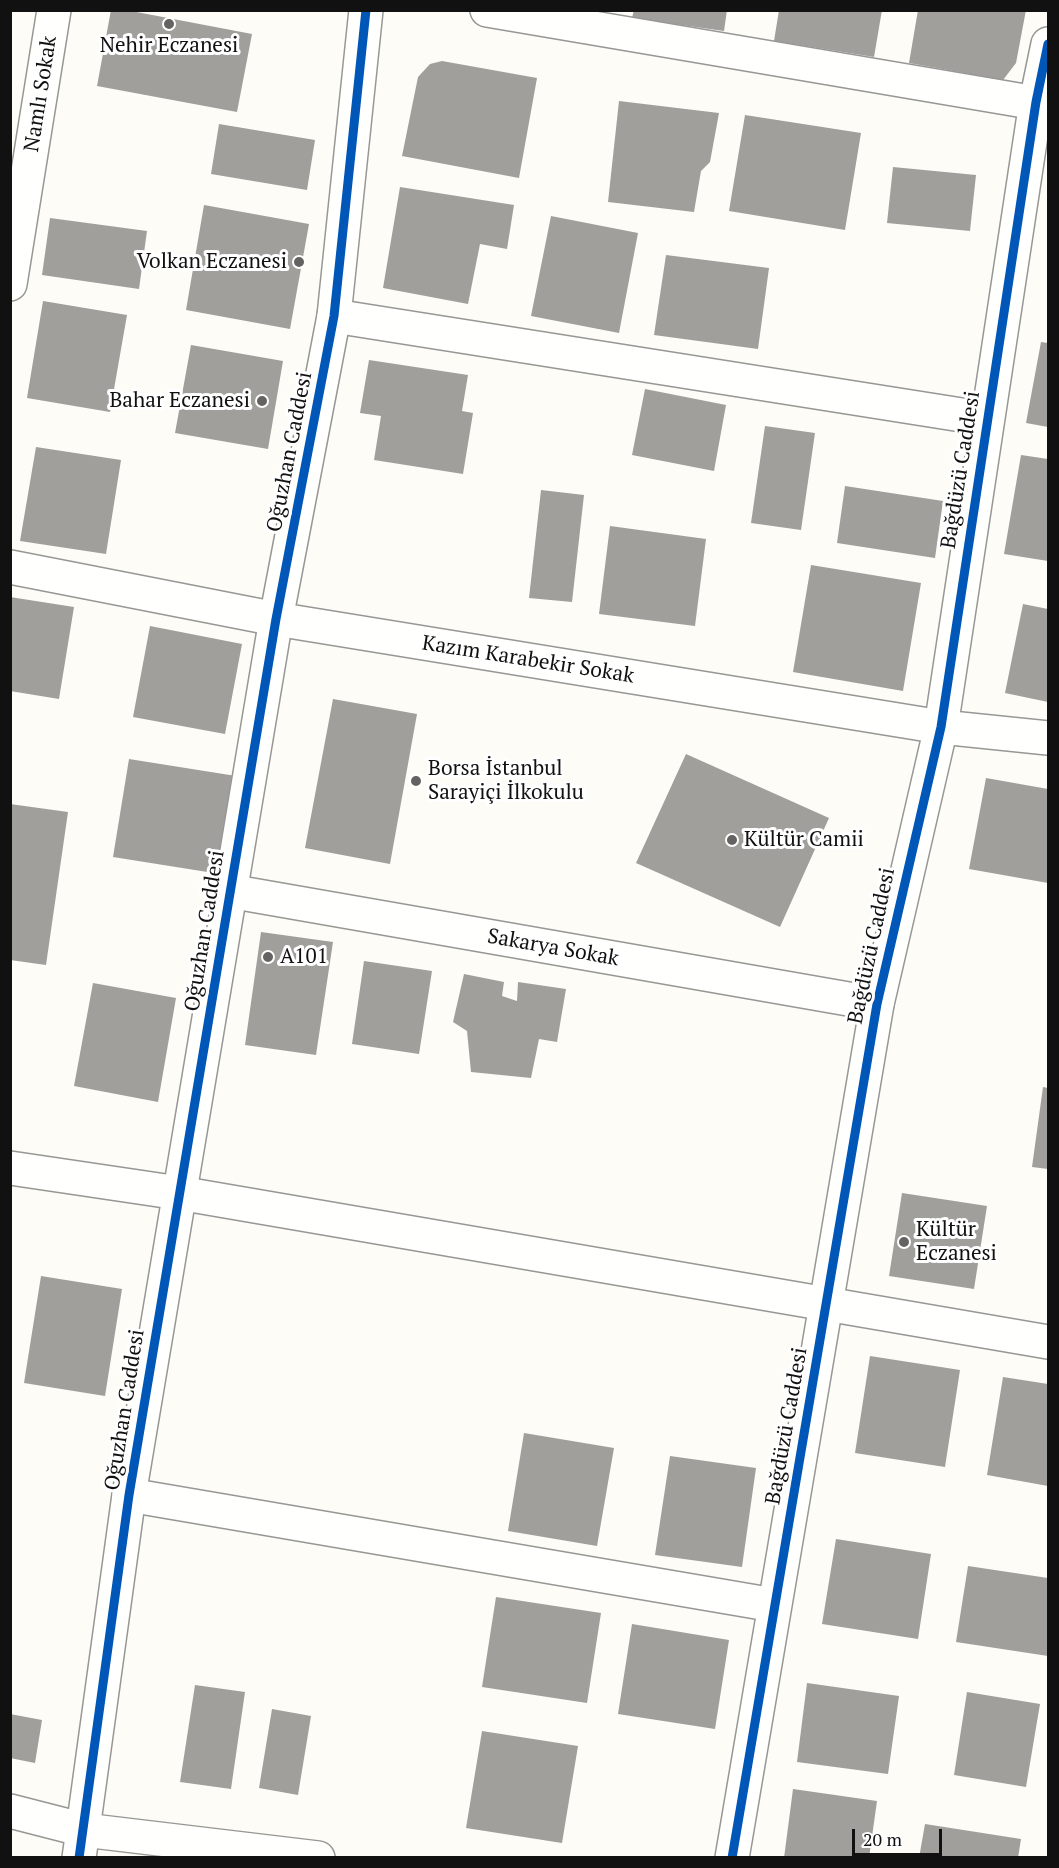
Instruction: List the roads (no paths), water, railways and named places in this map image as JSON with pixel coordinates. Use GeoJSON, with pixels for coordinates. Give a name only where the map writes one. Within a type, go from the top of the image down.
{"type":"FeatureCollection","features":[{"type":"Feature","properties":{"kind":"street","name":"Namlı Sokak"},"geometry":{"type":"LineString","coordinates":[[10,284],[54,10]]}},
{"type":"Feature","properties":{"kind":"street","name":"Oğuzhan Caddesi"},"geometry":{"type":"LineString","coordinates":[[81,1844],[129,1495],[229,891],[276,619],[334,316],[366,10]]}},
{"type":"Feature","properties":{"kind":"street"},"geometry":{"type":"LineString","coordinates":[[487,10],[1042,104]]}},
{"type":"Feature","properties":{"kind":"street","name":"Bağdüzü Caddesi"},"geometry":{"type":"LineString","coordinates":[[732,1857],[877,1004],[941,727],[987,419],[1042,104],[1048,44]]}},
{"type":"Feature","properties":{"kind":"street"},"geometry":{"type":"LineString","coordinates":[[334,316],[987,419]]}},
{"type":"Feature","properties":{"kind":"street","name":"Kazım Karabekir Sokak"},"geometry":{"type":"LineString","coordinates":[[10,567],[276,619],[941,727],[1048,738]]}},
{"type":"Feature","properties":{"kind":"street","name":"Sakarya Sokak"},"geometry":{"type":"LineString","coordinates":[[229,891],[877,1004]]}},
{"type":"Feature","properties":{"kind":"street"},"geometry":{"type":"LineString","coordinates":[[10,1168],[179,1193],[1048,1342]]}},
{"type":"Feature","properties":{"kind":"street"},"geometry":{"type":"LineString","coordinates":[[129,1495],[774,1605]]}},
{"type":"Feature","properties":{"kind":"street"},"geometry":{"type":"LineString","coordinates":[[10,1812],[81,1844],[318,1857]]}},
{"type":"Feature","properties":{"kind":"place","name":"Nehir Eczanesi"},"geometry":{"type":"Point","coordinates":[169,24]}},
{"type":"Feature","properties":{"kind":"place","name":"Volkan Eczanesi"},"geometry":{"type":"Point","coordinates":[299,262]}},
{"type":"Feature","properties":{"kind":"place","name":"Bahar Eczanesi"},"geometry":{"type":"Point","coordinates":[262,401]}},
{"type":"Feature","properties":{"kind":"place","name":"Borsa İstanbul Sarayiçi İlkokulu"},"geometry":{"type":"Point","coordinates":[416,781]}},
{"type":"Feature","properties":{"kind":"place","name":"Kültür Camii"},"geometry":{"type":"Point","coordinates":[732,840]}},
{"type":"Feature","properties":{"kind":"place","name":"A101"},"geometry":{"type":"Point","coordinates":[268,957]}},
{"type":"Feature","properties":{"kind":"place","name":"Kültür Eczanesi"},"geometry":{"type":"Point","coordinates":[904,1242]}}]}
